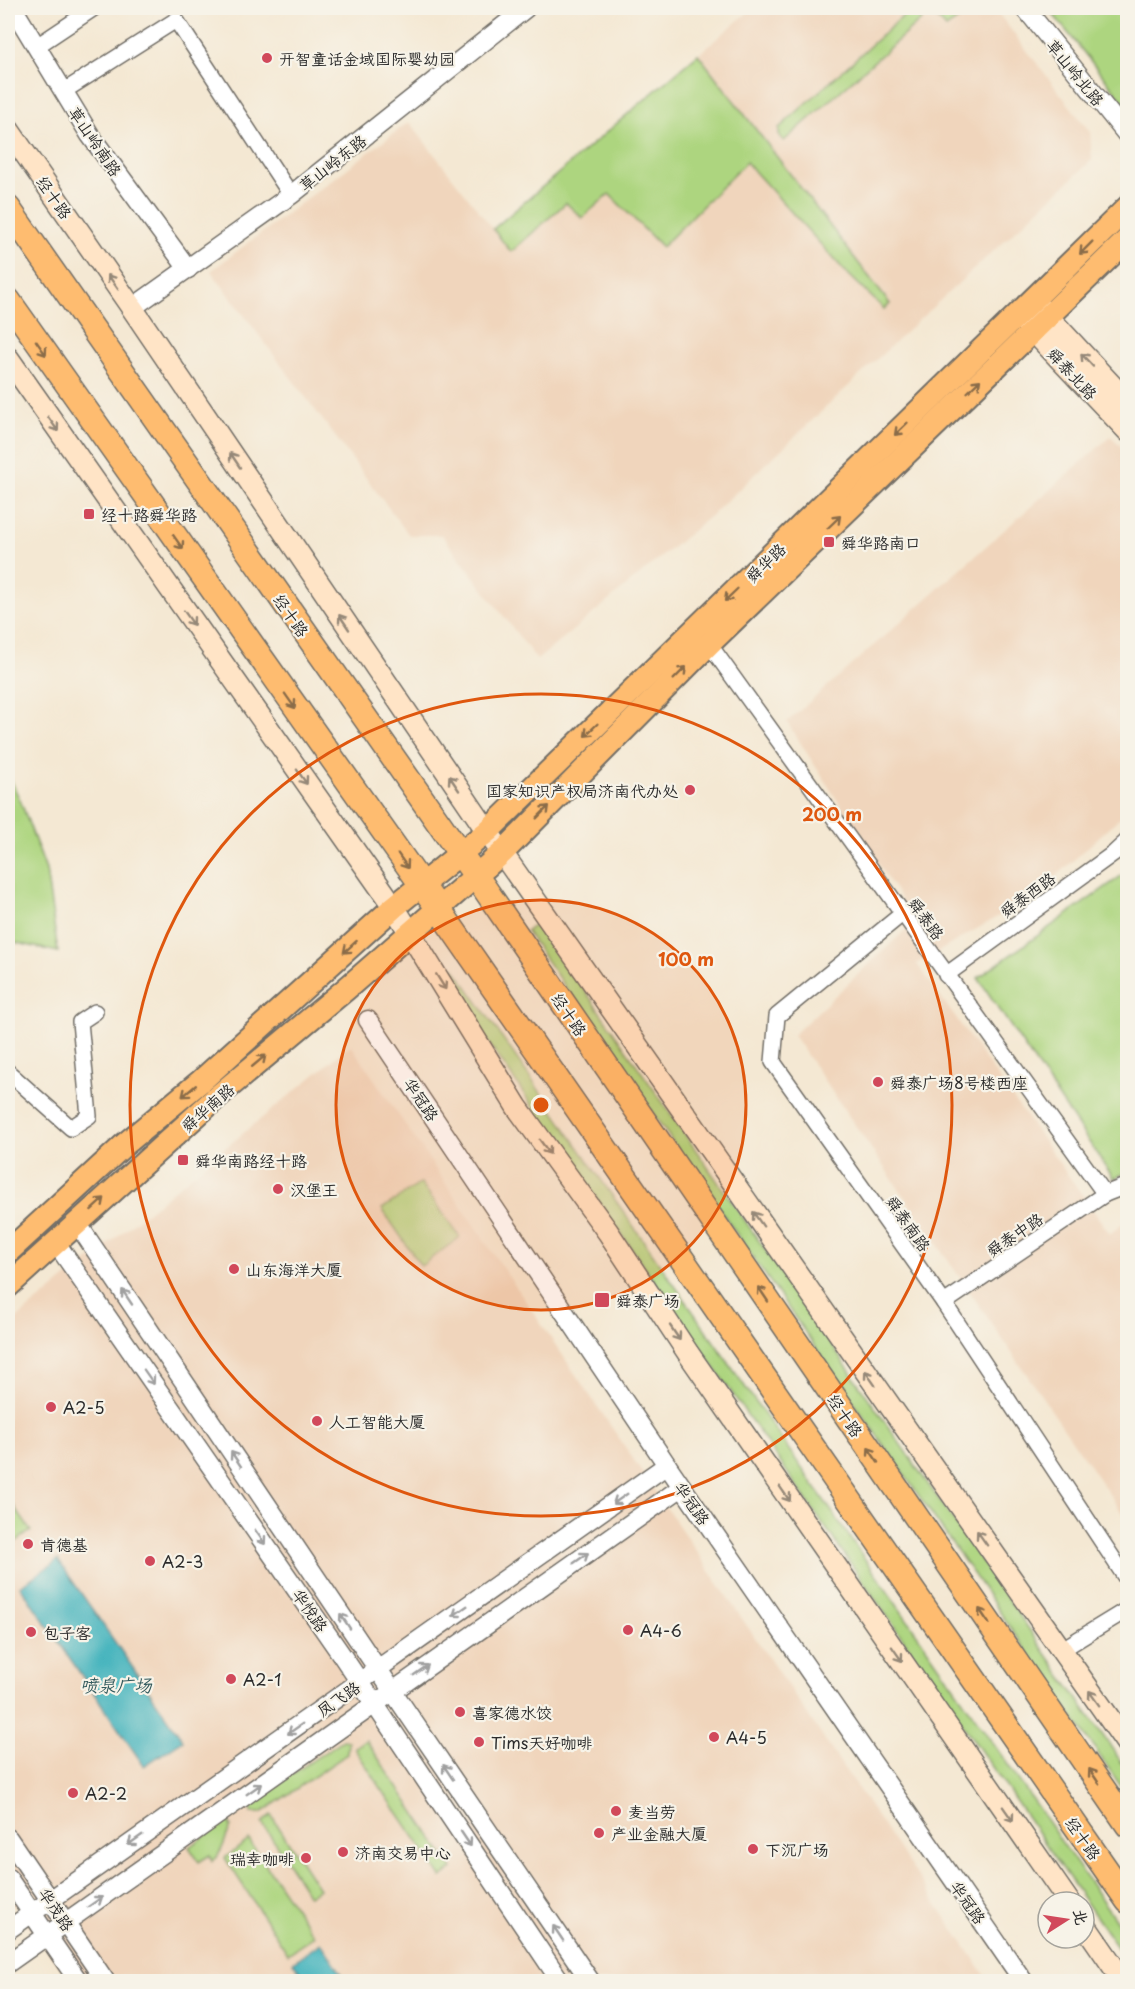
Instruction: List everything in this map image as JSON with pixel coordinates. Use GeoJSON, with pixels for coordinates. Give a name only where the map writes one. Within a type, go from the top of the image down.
{"type":"FeatureCollection","features":[{"type":"Feature","properties":{"kind":"highway","name":"经十路"},"geometry":{"type":"LineString","coordinates":[[8,208],[476,876],[1128,1825]]}},
{"type":"Feature","properties":{"kind":"highway","name":"经十路"},"geometry":{"type":"LineString","coordinates":[[8,300],[420,886],[438,908],[1128,1901]]}},
{"type":"Feature","properties":{"kind":"main road","name":"经十路"},"geometry":{"type":"LineString","coordinates":[[8,129],[502,853]]}},
{"type":"Feature","properties":{"kind":"main road","name":"舜华路"},"geometry":{"type":"LineString","coordinates":[[410,933],[502,853],[709,644],[1032,316],[1128,207]]}},
{"type":"Feature","properties":{"kind":"main road","name":"舜华路"},"geometry":{"type":"LineString","coordinates":[[394,908],[488,831],[1032,316],[1128,239]]}},
{"type":"Feature","properties":{"kind":"main road"},"geometry":{"type":"LineString","coordinates":[[1032,316],[1128,403]]}},
{"type":"Feature","properties":{"kind":"main road","name":"舜泰北路"},"geometry":{"type":"LineString","coordinates":[[1032,316],[1128,431]]}},
{"type":"Feature","properties":{"kind":"main road"},"geometry":{"type":"LineString","coordinates":[[8,358],[394,908],[517,1107],[608,1232],[688,1353],[1061,1890]]}},
{"type":"Feature","properties":{"kind":"main road"},"geometry":{"type":"LineString","coordinates":[[502,853],[1128,1745]]}},
{"type":"Feature","properties":{"kind":"main road","name":"舜华南路"},"geometry":{"type":"LineString","coordinates":[[8,1252],[124,1145],[201,1080],[394,908]]}},
{"type":"Feature","properties":{"kind":"main road","name":"舜华南路"},"geometry":{"type":"LineString","coordinates":[[8,1286],[218,1096],[410,933]]}},
{"type":"Feature","properties":{"kind":"main road"},"geometry":{"type":"LineString","coordinates":[[1096,1941],[1124,1982]]}},
{"type":"Feature","properties":{"kind":"street","name":"草山岭南路"},"geometry":{"type":"LineString","coordinates":[[13,8],[90,135],[188,269]]}},
{"type":"Feature","properties":{"kind":"street"},"geometry":{"type":"LineString","coordinates":[[37,46],[94,8]]}},
{"type":"Feature","properties":{"kind":"street","name":"草山岭东路"},"geometry":{"type":"LineString","coordinates":[[132,308],[291,195],[526,8]]}},
{"type":"Feature","properties":{"kind":"street","name":"草山岭北路"},"geometry":{"type":"LineString","coordinates":[[1025,8],[1128,136]]}},
{"type":"Feature","properties":{"kind":"street"},"geometry":{"type":"LineString","coordinates":[[64,91],[176,20],[291,195]]}},
{"type":"Feature","properties":{"kind":"street","name":"舜泰路"},"geometry":{"type":"LineString","coordinates":[[709,644],[1105,1194]]}},
{"type":"Feature","properties":{"kind":"street","name":"舜泰西路"},"geometry":{"type":"LineString","coordinates":[[946,975],[1114,853],[1128,840]]}},
{"type":"Feature","properties":{"kind":"street","name":"舜泰南路"},"geometry":{"type":"LineString","coordinates":[[902,914],[777,1016],[773,1062],[944,1303],[1128,1581]]}},
{"type":"Feature","properties":{"kind":"street"},"geometry":{"type":"LineString","coordinates":[[8,1072],[70,1128],[88,1116],[80,1022],[95,1012]]}},
{"type":"Feature","properties":{"kind":"street","name":"华冠路"},"geometry":{"type":"LineString","coordinates":[[368,1020],[682,1487],[1024,1982]]}},
{"type":"Feature","properties":{"kind":"street"},"geometry":{"type":"LineString","coordinates":[[1105,1194],[1127,1186]]}},
{"type":"Feature","properties":{"kind":"street","name":"舜泰中路"},"geometry":{"type":"LineString","coordinates":[[944,1303],[1105,1194]]}},
{"type":"Feature","properties":{"kind":"street"},"geometry":{"type":"LineString","coordinates":[[77,1223],[591,1982]]}},
{"type":"Feature","properties":{"kind":"street","name":"华悦路"},"geometry":{"type":"LineString","coordinates":[[56,1242],[337,1647],[561,1982]]}},
{"type":"Feature","properties":{"kind":"street","name":"凤飞路"},"geometry":{"type":"LineString","coordinates":[[8,1930],[667,1465]]}},
{"type":"Feature","properties":{"kind":"street","name":"凤飞路"},"geometry":{"type":"LineString","coordinates":[[8,1963],[682,1487]]}},
{"type":"Feature","properties":{"kind":"street"},"geometry":{"type":"LineString","coordinates":[[1061,1650],[1128,1609]]}},
{"type":"Feature","properties":{"kind":"street","name":"华茂路"},"geometry":{"type":"LineString","coordinates":[[8,1838],[106,1982]]}},
{"type":"Feature","properties":{"kind":"street","name":"华茂路"},"geometry":{"type":"LineString","coordinates":[[8,1878],[79,1982]]}},
{"type":"Feature","properties":{"kind":"shaded area"},"geometry":{"type":"Polygon","coordinates":[[[753,8],[994,8],[1090,132],[1092,160],[714,513],[537,660],[442,535],[409,535],[211,271],[409,122],[493,229],[753,8]]]}},
{"type":"Feature","properties":{"kind":"shaded area"},"geometry":{"type":"Polygon","coordinates":[[[1111,436],[1127,453],[1127,811],[1038,893],[917,964],[1110,1234],[1127,1220],[1127,1520],[793,1035],[915,921],[787,722],[1111,436]]]}},
{"type":"Feature","properties":{"kind":"shaded area"},"geometry":{"type":"Polygon","coordinates":[[[351,1045],[989,1981],[70,1981],[14,1905],[8,1909],[8,1326],[351,1045]]]}},
{"type":"Feature","properties":{"kind":"green space"},"geometry":{"type":"Polygon","coordinates":[[[912,8],[969,9],[968,13],[946,28],[931,11],[784,141],[779,135],[779,128],[912,8]]]}},
{"type":"Feature","properties":{"kind":"green space"},"geometry":{"type":"Polygon","coordinates":[[[1048,8],[1127,8],[1127,106],[1048,8]]]}},
{"type":"Feature","properties":{"kind":"green space"},"geometry":{"type":"Polygon","coordinates":[[[698,54],[890,304],[884,309],[844,270],[746,162],[662,247],[609,194],[582,218],[566,203],[511,252],[493,229],[698,54]]]}},
{"type":"Feature","properties":{"kind":"green space"},"geometry":{"type":"Polygon","coordinates":[[[8,773],[46,870],[58,952],[8,941],[8,773]]]}},
{"type":"Feature","properties":{"kind":"green space"},"geometry":{"type":"Polygon","coordinates":[[[1127,872],[1128,1171],[1114,1179],[978,978],[1127,872]]]}},
{"type":"Feature","properties":{"kind":"green space"},"geometry":{"type":"Polygon","coordinates":[[[538,923],[1127,1770],[1127,1795],[526,931],[538,923]]]}},
{"type":"Feature","properties":{"kind":"green space"},"geometry":{"type":"Polygon","coordinates":[[[454,968],[1095,1890],[1078,1890],[442,976],[454,968]]]}},
{"type":"Feature","properties":{"kind":"green space"},"geometry":{"type":"Polygon","coordinates":[[[421,1183],[460,1237],[421,1266],[382,1209],[421,1183]]]}},
{"type":"Feature","properties":{"kind":"green space"},"geometry":{"type":"Polygon","coordinates":[[[8,1498],[31,1531],[8,1547],[8,1498]]]}},
{"type":"Feature","properties":{"kind":"green space"},"geometry":{"type":"Polygon","coordinates":[[[343,1740],[348,1741],[347,1754],[261,1813],[251,1813],[252,1801],[343,1740]]]}},
{"type":"Feature","properties":{"kind":"green space"},"geometry":{"type":"Polygon","coordinates":[[[366,1740],[453,1869],[441,1877],[354,1748],[366,1740]]]}},
{"type":"Feature","properties":{"kind":"green space"},"geometry":{"type":"Polygon","coordinates":[[[271,1815],[319,1889],[309,1896],[262,1823],[271,1815]]]}},
{"type":"Feature","properties":{"kind":"green space"},"geometry":{"type":"Polygon","coordinates":[[[228,1820],[231,1827],[219,1854],[212,1861],[210,1855],[199,1862],[189,1847],[228,1820]]]}},
{"type":"Feature","properties":{"kind":"green space"},"geometry":{"type":"Polygon","coordinates":[[[249,1840],[314,1936],[288,1954],[225,1858],[249,1840]]]}},
{"type":"Feature","properties":{"kind":"green space"},"geometry":{"type":"Polygon","coordinates":[[[1096,1891],[1127,1936],[1127,1961],[1096,1916],[1096,1891]]]}},
{"type":"Feature","properties":{"kind":"water","name":"喷泉广场"},"geometry":{"type":"Polygon","coordinates":[[[58,1560],[183,1740],[144,1766],[20,1586],[58,1560]]]}},
{"type":"Feature","properties":{"kind":"water"},"geometry":{"type":"Polygon","coordinates":[[[321,1943],[344,1977],[338,1981],[306,1981],[293,1962],[321,1943]]]}},
{"type":"Feature","properties":{"kind":"place","name":"开智童话金域国际婴幼园"},"geometry":{"type":"Point","coordinates":[267,58]}},
{"type":"Feature","properties":{"kind":"place","name":"经十路舜华路"},"geometry":{"type":"Point","coordinates":[89,514]}},
{"type":"Feature","properties":{"kind":"place","name":"舜华路南口"},"geometry":{"type":"Point","coordinates":[829,542]}},
{"type":"Feature","properties":{"kind":"place","name":"国家知识产权局济南代办处"},"geometry":{"type":"Point","coordinates":[690,790]}},
{"type":"Feature","properties":{"kind":"place","name":"舜泰广场8号楼西座"},"geometry":{"type":"Point","coordinates":[878,1082]}},
{"type":"Feature","properties":{"kind":"place","name":"舜华南路经十路"},"geometry":{"type":"Point","coordinates":[183,1160]}},
{"type":"Feature","properties":{"kind":"place","name":"汉堡王"},"geometry":{"type":"Point","coordinates":[278,1189]}},
{"type":"Feature","properties":{"kind":"place","name":"山东海洋大厦"},"geometry":{"type":"Point","coordinates":[234,1269]}},
{"type":"Feature","properties":{"kind":"place","name":"舜泰广场"},"geometry":{"type":"Point","coordinates":[602,1300]}},
{"type":"Feature","properties":{"kind":"place","name":"A2-5"},"geometry":{"type":"Point","coordinates":[51,1407]}},
{"type":"Feature","properties":{"kind":"place","name":"人工智能大厦"},"geometry":{"type":"Point","coordinates":[317,1421]}},
{"type":"Feature","properties":{"kind":"place","name":"肯德基"},"geometry":{"type":"Point","coordinates":[28,1544]}},
{"type":"Feature","properties":{"kind":"place","name":"A2-3"},"geometry":{"type":"Point","coordinates":[150,1561]}},
{"type":"Feature","properties":{"kind":"place","name":"A4-6"},"geometry":{"type":"Point","coordinates":[628,1630]}},
{"type":"Feature","properties":{"kind":"place","name":"包子客"},"geometry":{"type":"Point","coordinates":[31,1632]}},
{"type":"Feature","properties":{"kind":"place","name":"A2-1"},"geometry":{"type":"Point","coordinates":[231,1679]}},
{"type":"Feature","properties":{"kind":"place","name":"喜家德水饺"},"geometry":{"type":"Point","coordinates":[460,1712]}},
{"type":"Feature","properties":{"kind":"place","name":"A4-5"},"geometry":{"type":"Point","coordinates":[714,1737]}},
{"type":"Feature","properties":{"kind":"place","name":"Tims天好咖啡"},"geometry":{"type":"Point","coordinates":[479,1742]}},
{"type":"Feature","properties":{"kind":"place","name":"A2-2"},"geometry":{"type":"Point","coordinates":[73,1793]}},
{"type":"Feature","properties":{"kind":"place","name":"麦当劳"},"geometry":{"type":"Point","coordinates":[616,1811]}},
{"type":"Feature","properties":{"kind":"place","name":"产业金融大厦"},"geometry":{"type":"Point","coordinates":[599,1833]}},
{"type":"Feature","properties":{"kind":"place","name":"下沉广场"},"geometry":{"type":"Point","coordinates":[753,1849]}},
{"type":"Feature","properties":{"kind":"place","name":"济南交易中心"},"geometry":{"type":"Point","coordinates":[343,1852]}},
{"type":"Feature","properties":{"kind":"place","name":"瑞幸咖啡"},"geometry":{"type":"Point","coordinates":[306,1858]}}]}
